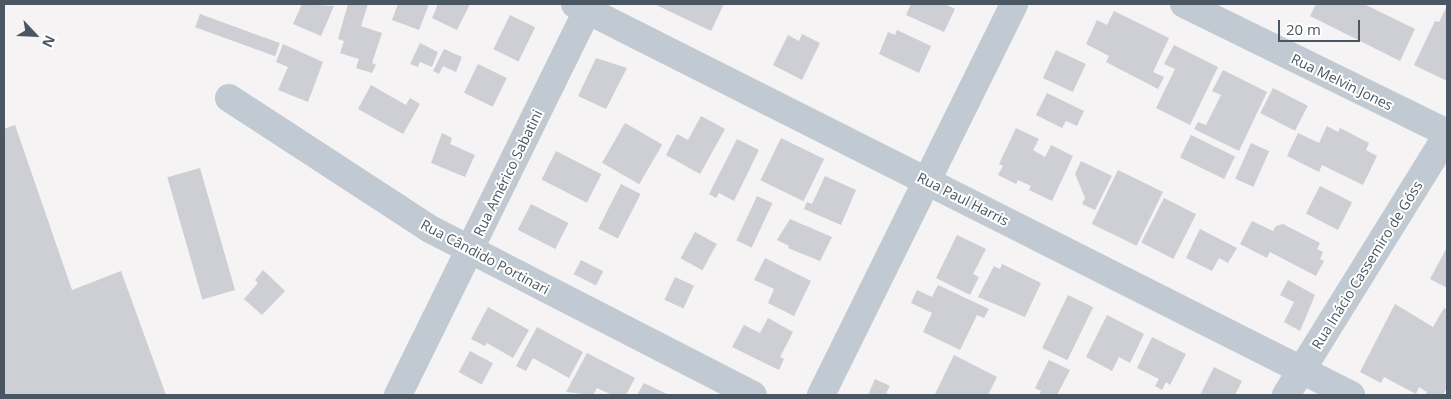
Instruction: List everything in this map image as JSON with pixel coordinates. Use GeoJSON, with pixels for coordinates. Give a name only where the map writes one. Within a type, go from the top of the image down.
{"type":"FeatureCollection","features":[{"type":"Feature","properties":{"kind":"street"},"geometry":{"type":"LineString","coordinates":[[822,395],[1014,4]]}},
{"type":"Feature","properties":{"kind":"street","name":"Rua Melvin Jones"},"geometry":{"type":"LineString","coordinates":[[1184,4],[1447,134]]}},
{"type":"Feature","properties":{"kind":"street","name":"Rua Paul Harris"},"geometry":{"type":"LineString","coordinates":[[584,6],[1351,395]]}},
{"type":"Feature","properties":{"kind":"street","name":"Rua Américo Sabatini"},"geometry":{"type":"LineString","coordinates":[[398,395],[470,251],[584,6]]}},
{"type":"Feature","properties":{"kind":"street","name":"Rua Cândido Portinari"},"geometry":{"type":"LineString","coordinates":[[229,98],[392,207],[470,251],[753,395]]}},
{"type":"Feature","properties":{"kind":"street","name":"Rua Inácio Cassemiro de Góss"},"geometry":{"type":"LineString","coordinates":[[1286,395],[1447,134]]}},
{"type":"Feature","properties":{"kind":"building"},"geometry":{"type":"Polygon","coordinates":[[[302,4],[334,6],[321,36],[293,24],[302,4]]]}},
{"type":"Feature","properties":{"kind":"building"},"geometry":{"type":"Polygon","coordinates":[[[348,4],[368,4],[361,26],[382,33],[372,63],[376,65],[372,73],[356,68],[359,59],[340,53],[344,41],[338,39],[348,4]]]}},
{"type":"Feature","properties":{"kind":"building"},"geometry":{"type":"Polygon","coordinates":[[[398,4],[429,4],[419,30],[392,20],[398,4]]]}},
{"type":"Feature","properties":{"kind":"building"},"geometry":{"type":"Polygon","coordinates":[[[438,4],[470,4],[457,30],[432,18],[438,4]]]}},
{"type":"Feature","properties":{"kind":"building"},"geometry":{"type":"Polygon","coordinates":[[[654,4],[724,4],[711,31],[654,4]]]}},
{"type":"Feature","properties":{"kind":"building"},"geometry":{"type":"Polygon","coordinates":[[[911,4],[945,4],[955,9],[944,32],[906,15],[911,4]]]}},
{"type":"Feature","properties":{"kind":"building"},"geometry":{"type":"Polygon","coordinates":[[[1316,4],[1364,4],[1415,29],[1400,61],[1310,16],[1316,4]]]}},
{"type":"Feature","properties":{"kind":"building"},"geometry":{"type":"Polygon","coordinates":[[[1447,6],[1447,81],[1414,65],[1435,21],[1439,22],[1447,6]]]}},
{"type":"Feature","properties":{"kind":"building"},"geometry":{"type":"Polygon","coordinates":[[[1114,11],[1169,38],[1153,72],[1164,77],[1158,89],[1106,62],[1109,56],[1086,44],[1097,20],[1107,25],[1114,11]]]}},
{"type":"Feature","properties":{"kind":"building"},"geometry":{"type":"Polygon","coordinates":[[[200,14],[280,43],[275,56],[195,27],[200,14]]]}},
{"type":"Feature","properties":{"kind":"building"},"geometry":{"type":"Polygon","coordinates":[[[510,15],[535,27],[519,61],[493,49],[510,15]]]}},
{"type":"Feature","properties":{"kind":"building"},"geometry":{"type":"Polygon","coordinates":[[[897,30],[931,46],[919,73],[879,54],[888,32],[895,35],[897,30]]]}},
{"type":"Feature","properties":{"kind":"building"},"geometry":{"type":"Polygon","coordinates":[[[802,34],[820,43],[802,80],[773,65],[788,35],[799,41],[802,34]]]}},
{"type":"Feature","properties":{"kind":"building"},"geometry":{"type":"Polygon","coordinates":[[[420,43],[438,52],[432,67],[420,62],[418,67],[410,64],[420,43]]]}},
{"type":"Feature","properties":{"kind":"building"},"geometry":{"type":"Polygon","coordinates":[[[283,44],[323,62],[308,102],[278,90],[288,67],[276,62],[283,44]]]}},
{"type":"Feature","properties":{"kind":"building"},"geometry":{"type":"Polygon","coordinates":[[[1174,45],[1218,67],[1190,125],[1156,108],[1175,69],[1164,64],[1174,45]]]}},
{"type":"Feature","properties":{"kind":"building"},"geometry":{"type":"Polygon","coordinates":[[[444,49],[462,57],[456,72],[443,66],[439,74],[433,71],[444,49]]]}},
{"type":"Feature","properties":{"kind":"building"},"geometry":{"type":"Polygon","coordinates":[[[1056,50],[1086,64],[1073,92],[1043,78],[1056,50]]]}},
{"type":"Feature","properties":{"kind":"building"},"geometry":{"type":"Polygon","coordinates":[[[596,58],[627,68],[606,109],[578,96],[596,58]]]}},
{"type":"Feature","properties":{"kind":"building"},"geometry":{"type":"Polygon","coordinates":[[[478,64],[507,78],[493,107],[464,93],[478,64]]]}},
{"type":"Feature","properties":{"kind":"building"},"geometry":{"type":"Polygon","coordinates":[[[1223,70],[1267,92],[1239,151],[1194,129],[1198,122],[1206,125],[1221,95],[1212,91],[1223,70]]]}},
{"type":"Feature","properties":{"kind":"building"},"geometry":{"type":"Polygon","coordinates":[[[371,85],[406,105],[410,98],[420,104],[403,134],[358,109],[371,85]]]}},
{"type":"Feature","properties":{"kind":"building"},"geometry":{"type":"Polygon","coordinates":[[[1273,88],[1308,106],[1295,131],[1260,113],[1273,88]]]}},
{"type":"Feature","properties":{"kind":"building"},"geometry":{"type":"Polygon","coordinates":[[[1047,93],[1084,111],[1077,126],[1066,121],[1062,128],[1036,115],[1047,93]]]}},
{"type":"Feature","properties":{"kind":"building"},"geometry":{"type":"Polygon","coordinates":[[[701,116],[725,129],[700,174],[666,155],[677,134],[688,140],[701,116]]]}},
{"type":"Feature","properties":{"kind":"building"},"geometry":{"type":"Polygon","coordinates":[[[625,123],[662,144],[639,184],[602,163],[625,123]]]}},
{"type":"Feature","properties":{"kind":"building"},"geometry":{"type":"Polygon","coordinates":[[[15,125],[72,290],[121,271],[166,395],[4,395],[4,129],[15,125]]]}},
{"type":"Feature","properties":{"kind":"building"},"geometry":{"type":"Polygon","coordinates":[[[1327,126],[1338,132],[1340,128],[1369,143],[1366,150],[1377,156],[1363,185],[1322,165],[1319,172],[1287,156],[1298,133],[1319,143],[1327,126]]]}},
{"type":"Feature","properties":{"kind":"building"},"geometry":{"type":"Polygon","coordinates":[[[1016,128],[1039,139],[1033,150],[1045,157],[1051,145],[1073,156],[1052,201],[1029,190],[1031,186],[1018,180],[1016,184],[998,175],[1003,166],[999,164],[1016,128]]]}},
{"type":"Feature","properties":{"kind":"building"},"geometry":{"type":"Polygon","coordinates":[[[442,133],[452,138],[450,144],[475,155],[465,177],[431,163],[442,133]]]}},
{"type":"Feature","properties":{"kind":"building"},"geometry":{"type":"Polygon","coordinates":[[[1191,135],[1235,156],[1224,179],[1180,157],[1191,135]]]}},
{"type":"Feature","properties":{"kind":"building"},"geometry":{"type":"Polygon","coordinates":[[[781,138],[824,159],[804,201],[760,180],[781,138]]]}},
{"type":"Feature","properties":{"kind":"building"},"geometry":{"type":"Polygon","coordinates":[[[737,139],[759,150],[734,201],[719,193],[716,198],[709,194],[737,139]]]}},
{"type":"Feature","properties":{"kind":"building"},"geometry":{"type":"Polygon","coordinates":[[[1251,143],[1269,151],[1253,187],[1235,179],[1251,143]]]}},
{"type":"Feature","properties":{"kind":"building"},"geometry":{"type":"Polygon","coordinates":[[[556,151],[601,174],[587,203],[541,180],[556,151]]]}},
{"type":"Feature","properties":{"kind":"building"},"geometry":{"type":"Polygon","coordinates":[[[1081,161],[1112,176],[1095,210],[1082,204],[1085,198],[1075,174],[1081,161]]]}},
{"type":"Feature","properties":{"kind":"building"},"geometry":{"type":"Polygon","coordinates":[[[200,168],[235,290],[202,299],[167,177],[200,168]]]}},
{"type":"Feature","properties":{"kind":"building"},"geometry":{"type":"Polygon","coordinates":[[[1118,170],[1163,192],[1137,246],[1092,224],[1118,170]]]}},
{"type":"Feature","properties":{"kind":"building"},"geometry":{"type":"Polygon","coordinates":[[[825,176],[856,190],[841,225],[804,209],[807,202],[812,204],[825,176]]]}},
{"type":"Feature","properties":{"kind":"building"},"geometry":{"type":"Polygon","coordinates":[[[621,184],[641,194],[618,239],[598,229],[621,184]]]}},
{"type":"Feature","properties":{"kind":"building"},"geometry":{"type":"Polygon","coordinates":[[[1320,186],[1352,202],[1338,230],[1306,214],[1320,186]]]}},
{"type":"Feature","properties":{"kind":"building"},"geometry":{"type":"Polygon","coordinates":[[[757,196],[772,203],[752,248],[736,240],[757,196]]]}},
{"type":"Feature","properties":{"kind":"building"},"geometry":{"type":"Polygon","coordinates":[[[1164,198],[1196,214],[1173,259],[1141,243],[1164,198]]]}},
{"type":"Feature","properties":{"kind":"building"},"geometry":{"type":"Polygon","coordinates":[[[531,204],[568,223],[555,249],[518,230],[531,204]]]}},
{"type":"Feature","properties":{"kind":"building"},"geometry":{"type":"Polygon","coordinates":[[[790,219],[832,237],[820,261],[788,248],[789,246],[777,240],[790,219]]]}},
{"type":"Feature","properties":{"kind":"building"},"geometry":{"type":"Polygon","coordinates":[[[1252,221],[1273,231],[1276,226],[1283,224],[1320,243],[1317,249],[1323,252],[1320,259],[1324,261],[1316,276],[1270,252],[1267,258],[1240,244],[1252,221]]]}},
{"type":"Feature","properties":{"kind":"building"},"geometry":{"type":"Polygon","coordinates":[[[1200,229],[1237,248],[1228,263],[1219,258],[1212,271],[1186,258],[1200,229]]]}},
{"type":"Feature","properties":{"kind":"building"},"geometry":{"type":"Polygon","coordinates":[[[695,232],[717,244],[702,270],[680,258],[695,232]]]}},
{"type":"Feature","properties":{"kind":"building"},"geometry":{"type":"Polygon","coordinates":[[[957,235],[986,249],[973,274],[979,277],[970,295],[936,278],[957,235]]]}},
{"type":"Feature","properties":{"kind":"building"},"geometry":{"type":"Polygon","coordinates":[[[1447,249],[1447,288],[1430,279],[1447,249]]]}},
{"type":"Feature","properties":{"kind":"building"},"geometry":{"type":"Polygon","coordinates":[[[765,258],[811,281],[794,316],[768,303],[774,289],[754,280],[765,258]]]}},
{"type":"Feature","properties":{"kind":"building"},"geometry":{"type":"Polygon","coordinates":[[[581,260],[603,271],[596,286],[574,274],[581,260]]]}},
{"type":"Feature","properties":{"kind":"building"},"geometry":{"type":"Polygon","coordinates":[[[1002,264],[1041,283],[1025,317],[978,297],[994,266],[1000,269],[1002,264]]]}},
{"type":"Feature","properties":{"kind":"building"},"geometry":{"type":"Polygon","coordinates":[[[263,270],[285,291],[262,315],[244,299],[258,283],[255,280],[263,270]]]}},
{"type":"Feature","properties":{"kind":"building"},"geometry":{"type":"Polygon","coordinates":[[[675,277],[694,286],[683,309],[664,300],[675,277]]]}},
{"type":"Feature","properties":{"kind":"building"},"geometry":{"type":"Polygon","coordinates":[[[1288,280],[1315,295],[1300,331],[1284,322],[1294,302],[1280,295],[1288,280]]]}},
{"type":"Feature","properties":{"kind":"building"},"geometry":{"type":"Polygon","coordinates":[[[938,285],[989,309],[984,318],[977,315],[960,350],[923,332],[932,313],[911,303],[917,290],[932,297],[938,285]]]}},
{"type":"Feature","properties":{"kind":"building"},"geometry":{"type":"Polygon","coordinates":[[[1068,295],[1093,307],[1067,360],[1042,348],[1068,295]]]}},
{"type":"Feature","properties":{"kind":"building"},"geometry":{"type":"Polygon","coordinates":[[[1395,304],[1433,327],[1444,308],[1447,310],[1447,388],[1443,395],[1425,395],[1427,392],[1419,387],[1416,394],[1384,377],[1381,383],[1360,372],[1395,304]]]}},
{"type":"Feature","properties":{"kind":"building"},"geometry":{"type":"Polygon","coordinates":[[[488,307],[529,330],[513,358],[487,343],[485,346],[471,339],[488,307]]]}},
{"type":"Feature","properties":{"kind":"building"},"geometry":{"type":"Polygon","coordinates":[[[1107,315],[1144,334],[1130,363],[1119,357],[1112,371],[1086,357],[1107,315]]]}},
{"type":"Feature","properties":{"kind":"building"},"geometry":{"type":"Polygon","coordinates":[[[768,318],[793,332],[780,357],[784,359],[779,370],[732,347],[744,325],[760,333],[768,318]]]}},
{"type":"Feature","properties":{"kind":"building"},"geometry":{"type":"Polygon","coordinates":[[[537,327],[583,352],[569,378],[533,358],[526,371],[516,366],[537,327]]]}},
{"type":"Feature","properties":{"kind":"building"},"geometry":{"type":"Polygon","coordinates":[[[1152,337],[1186,354],[1170,385],[1166,382],[1162,390],[1155,386],[1159,379],[1137,368],[1152,337]]]}},
{"type":"Feature","properties":{"kind":"building"},"geometry":{"type":"Polygon","coordinates":[[[470,351],[493,363],[482,384],[459,372],[470,351]]]}},
{"type":"Feature","properties":{"kind":"building"},"geometry":{"type":"Polygon","coordinates":[[[587,353],[635,378],[626,395],[612,395],[597,388],[593,395],[566,392],[587,353]]]}},
{"type":"Feature","properties":{"kind":"building"},"geometry":{"type":"Polygon","coordinates":[[[954,355],[997,377],[988,395],[935,394],[954,355]]]}},
{"type":"Feature","properties":{"kind":"building"},"geometry":{"type":"Polygon","coordinates":[[[1049,360],[1070,370],[1057,395],[1039,395],[1041,391],[1035,388],[1049,360]]]}},
{"type":"Feature","properties":{"kind":"building"},"geometry":{"type":"Polygon","coordinates":[[[1214,367],[1242,381],[1235,395],[1200,395],[1214,367]]]}},
{"type":"Feature","properties":{"kind":"building"},"geometry":{"type":"Polygon","coordinates":[[[875,379],[890,386],[886,393],[891,395],[868,395],[875,379]]]}},
{"type":"Feature","properties":{"kind":"building"},"geometry":{"type":"Polygon","coordinates":[[[644,383],[669,395],[637,395],[644,383]]]}}]}
